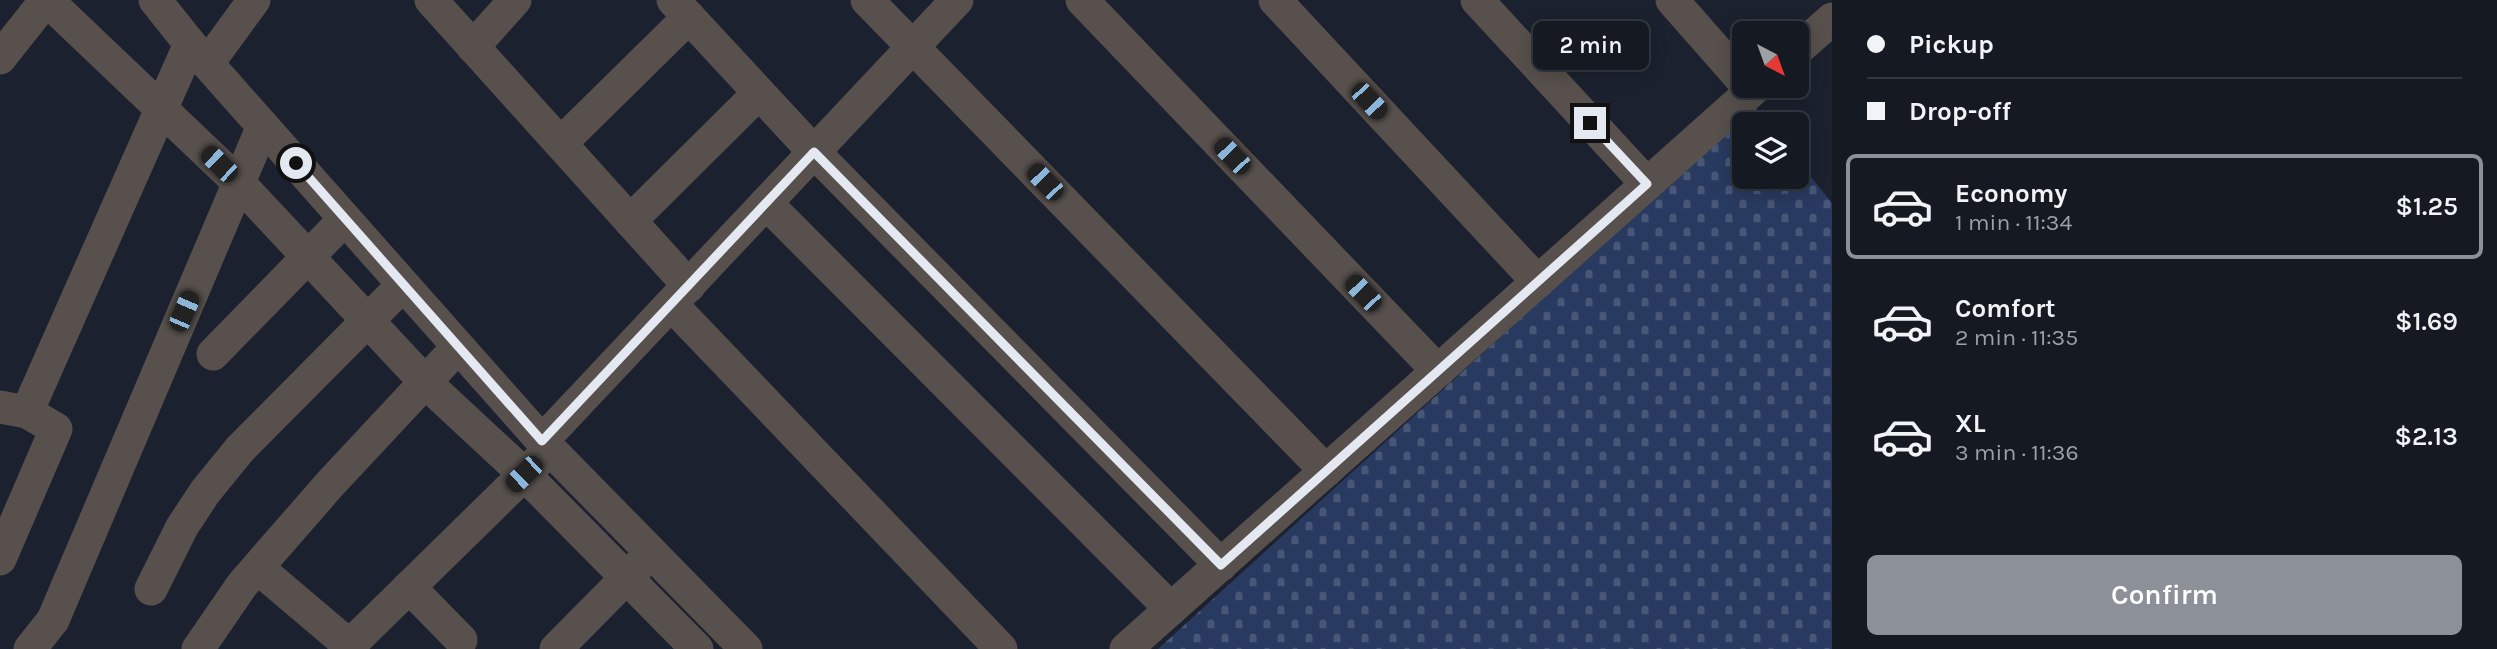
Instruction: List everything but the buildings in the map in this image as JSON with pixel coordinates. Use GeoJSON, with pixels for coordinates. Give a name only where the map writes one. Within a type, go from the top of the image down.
{"type":"FeatureCollection","features":[{"type":"Feature","properties":{"kind":"street"},"geometry":{"type":"LineString","coordinates":[[0,58],[47,0],[239,182],[425,382],[524,474],[697,649]]}},
{"type":"Feature","properties":{"kind":"street"},"geometry":{"type":"LineString","coordinates":[[155,0],[199,54],[546,445],[746,649]]}},
{"type":"Feature","properties":{"kind":"street"},"geometry":{"type":"LineString","coordinates":[[3,545],[56,429],[14,409],[162,108],[199,54],[254,0]]}},
{"type":"Feature","properties":{"kind":"street"},"geometry":{"type":"LineString","coordinates":[[431,0],[630,221],[680,295],[1001,649]]}},
{"type":"Feature","properties":{"kind":"street"},"geometry":{"type":"LineString","coordinates":[[473,47],[515,0]]}},
{"type":"Feature","properties":{"kind":"street"},"geometry":{"type":"LineString","coordinates":[[867,0],[1326,471]]}},
{"type":"Feature","properties":{"kind":"street"},"geometry":{"type":"LineString","coordinates":[[258,568],[348,647],[524,474],[546,445],[680,295],[957,0]]}},
{"type":"Feature","properties":{"kind":"street"},"geometry":{"type":"LineString","coordinates":[[1082,0],[1438,371]]}},
{"type":"Feature","properties":{"kind":"street"},"geometry":{"type":"LineString","coordinates":[[1275,0],[1538,282]]}},
{"type":"Feature","properties":{"kind":"street"},"geometry":{"type":"LineString","coordinates":[[1477,0],[1647,184]]}},
{"type":"Feature","properties":{"kind":"street"},"geometry":{"type":"LineString","coordinates":[[1672,0],[1732,66]]}},
{"type":"Feature","properties":{"kind":"street"},"geometry":{"type":"LineString","coordinates":[[561,144],[681,9],[814,152],[1221,565]]}},
{"type":"Feature","properties":{"kind":"street"},"geometry":{"type":"LineString","coordinates":[[1810,38],[1832,19]]}},
{"type":"Feature","properties":{"kind":"street"},"geometry":{"type":"LineString","coordinates":[[630,221],[759,93]]}},
{"type":"Feature","properties":{"kind":"street"},"geometry":{"type":"LineString","coordinates":[[1126,649],[1647,184],[1737,98]]}},
{"type":"Feature","properties":{"kind":"street"},"geometry":{"type":"LineString","coordinates":[[44,644],[263,126]]}},
{"type":"Feature","properties":{"kind":"street"},"geometry":{"type":"LineString","coordinates":[[766,203],[1171,609]]}},
{"type":"Feature","properties":{"kind":"street"},"geometry":{"type":"LineString","coordinates":[[212,354],[345,219]]}},
{"type":"Feature","properties":{"kind":"street"},"geometry":{"type":"LineString","coordinates":[[151,589],[182,527],[205,492],[240,449],[403,285]]}},
{"type":"Feature","properties":{"kind":"street"},"geometry":{"type":"LineString","coordinates":[[198,649],[242,585],[330,484],[458,346]]}},
{"type":"Feature","properties":{"kind":"street"},"geometry":{"type":"LineString","coordinates":[[556,649],[652,553]]}},
{"type":"Feature","properties":{"kind":"street"},"geometry":{"type":"LineString","coordinates":[[409,587],[461,640]]}},
{"type":"Feature","properties":{"kind":"green space"},"geometry":{"type":"Polygon","coordinates":[[[1754,106],[1759,112],[1747,112],[1754,106]]]}},
{"type":"Feature","properties":{"kind":"green space"},"geometry":{"type":"Polygon","coordinates":[[[1732,126],[1732,189],[1809,189],[1809,175],[1832,203],[1832,649],[1158,649],[1732,126]]]}},
{"type":"Feature","properties":{"kind":"route"},"geometry":{"type":"LineString","coordinates":[[296,163],[542,441],[814,152],[1221,565],[1647,184],[1590,123]]}}]}
